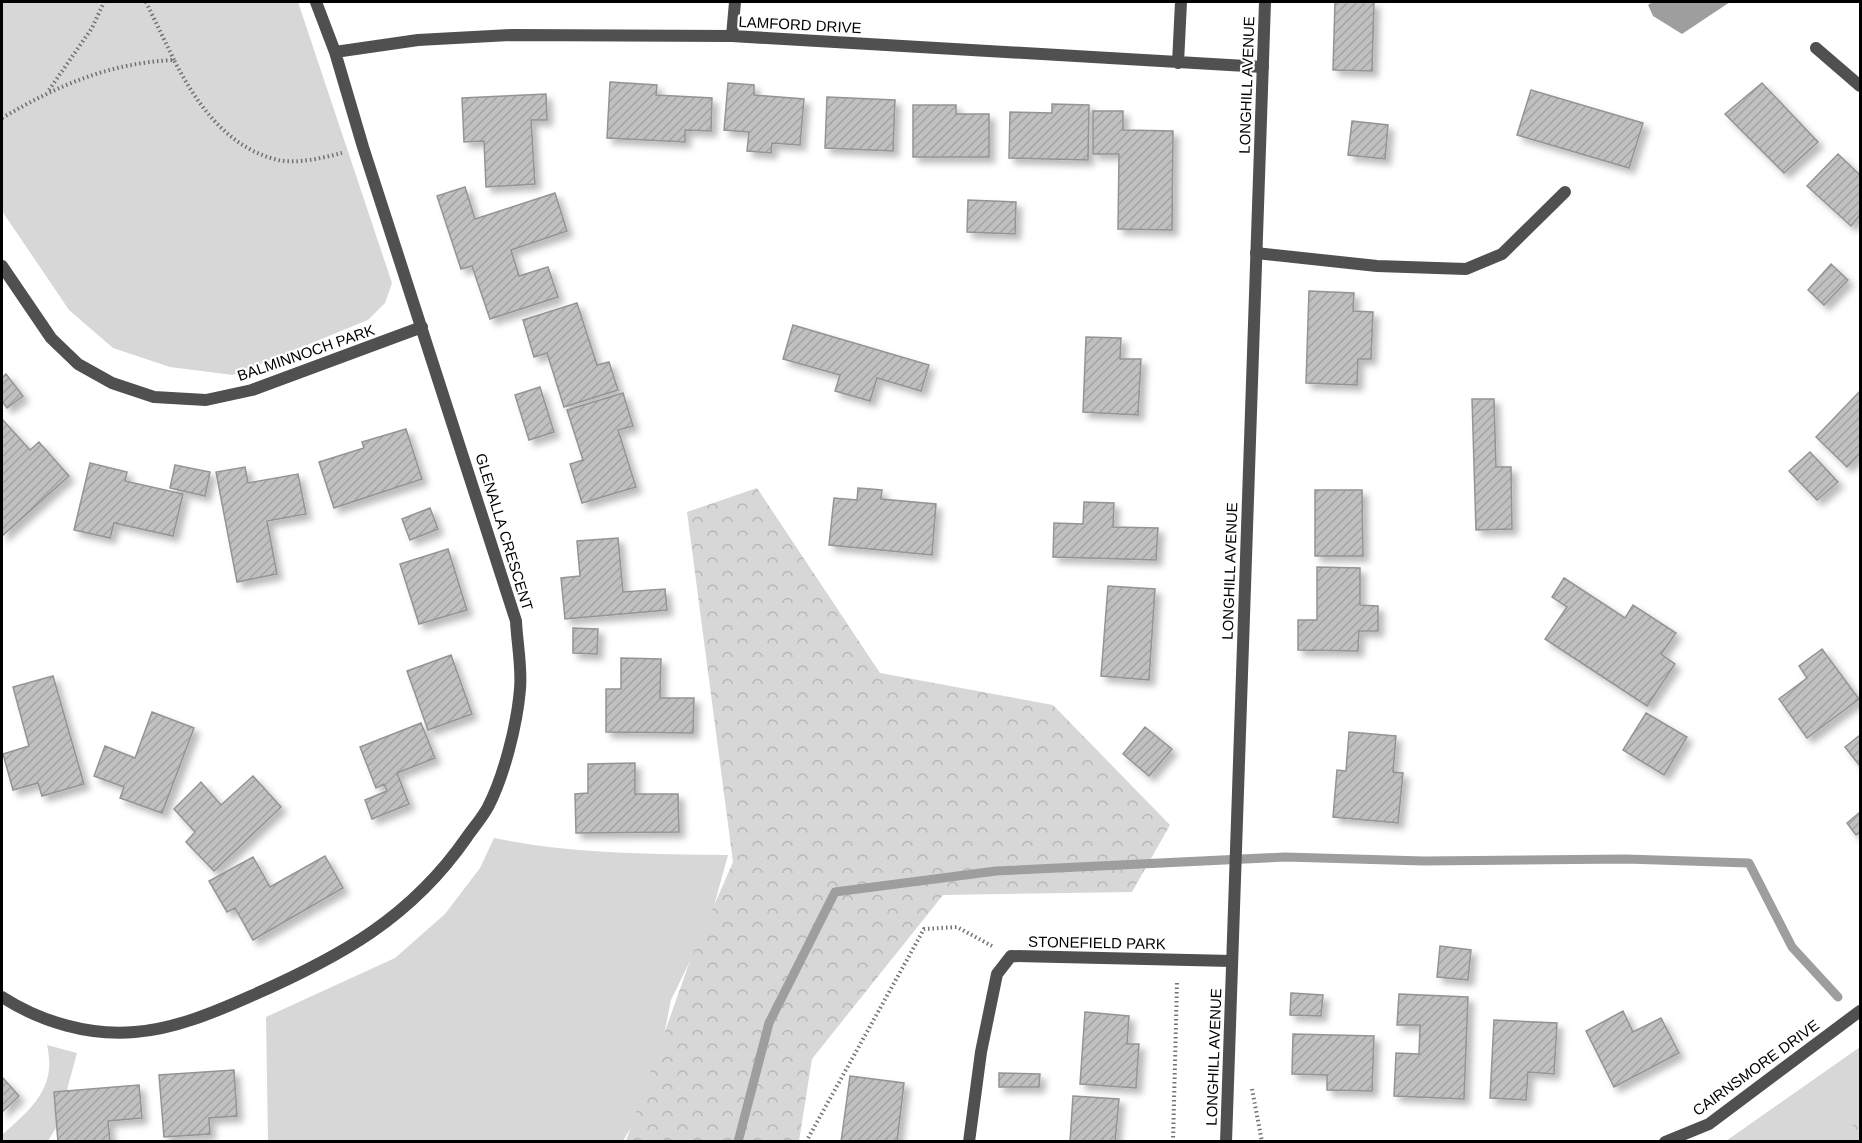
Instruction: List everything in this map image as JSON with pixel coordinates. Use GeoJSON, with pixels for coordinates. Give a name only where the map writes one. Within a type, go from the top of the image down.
{"type":"FeatureCollection","features":[{"type":"Feature","properties":{"kind":"street","name":"GLENALLA CRESCENT"},"geometry":{"type":"LineString","coordinates":[[2,997],[53,1022],[97,1032],[136,1032],[175,1025],[224,1008],[336,955],[386,924],[421,894],[453,858],[488,807],[506,758],[520,689],[516,621],[363,147],[335,52],[316,2]]}},
{"type":"Feature","properties":{"kind":"street"},"geometry":{"type":"LineString","coordinates":[[732,36],[735,2]]}},
{"type":"Feature","properties":{"kind":"street"},"geometry":{"type":"LineString","coordinates":[[1178,63],[1181,2]]}},
{"type":"Feature","properties":{"kind":"street","name":"LONGHILL AVENUE"},"geometry":{"type":"LineString","coordinates":[[1226,1142],[1265,2]]}},
{"type":"Feature","properties":{"kind":"street","name":"LAMFORD DRIVE"},"geometry":{"type":"LineString","coordinates":[[335,52],[418,40],[512,35],[732,36],[1263,67]]}},
{"type":"Feature","properties":{"kind":"street"},"geometry":{"type":"LineString","coordinates":[[1816,48],[1860,86]]}},
{"type":"Feature","properties":{"kind":"street"},"geometry":{"type":"LineString","coordinates":[[1256,253],[1377,266],[1466,269],[1502,254],[1565,192]]}},
{"type":"Feature","properties":{"kind":"street","name":"BALMINNOCH PARK"},"geometry":{"type":"LineString","coordinates":[[2,266],[51,338],[78,364],[112,383],[154,397],[206,400],[252,390],[422,327]]}},
{"type":"Feature","properties":{"kind":"street","name":"STONEFIELD PARK"},"geometry":{"type":"LineString","coordinates":[[969,1142],[981,1052],[997,974],[1011,956],[1232,962]]}},
{"type":"Feature","properties":{"kind":"street","name":"CAIRNSMORE DRIVE"},"geometry":{"type":"LineString","coordinates":[[1665,1142],[1709,1124],[1860,1011]]}},
{"type":"Feature","properties":{"kind":"path"},"geometry":{"type":"LineString","coordinates":[[49,90],[92,28],[104,2]]}},
{"type":"Feature","properties":{"kind":"path"},"geometry":{"type":"LineString","coordinates":[[146,2],[192,95],[225,133],[254,151],[279,160],[315,159],[363,147]]}},
{"type":"Feature","properties":{"kind":"path"},"geometry":{"type":"LineString","coordinates":[[2,118],[49,90],[138,62],[174,60]]}},
{"type":"Feature","properties":{"kind":"path"},"geometry":{"type":"LineString","coordinates":[[806,1142],[924,929],[957,927],[1011,956]]}},
{"type":"Feature","properties":{"kind":"path"},"geometry":{"type":"LineString","coordinates":[[1173,1142],[1177,960]]}},
{"type":"Feature","properties":{"kind":"green space"},"geometry":{"type":"Polygon","coordinates":[[[2,2],[298,2],[392,283],[385,303],[368,320],[233,375],[170,367],[113,348],[69,310],[2,211],[2,2]]]}},
{"type":"Feature","properties":{"kind":"green space"},"geometry":{"type":"Polygon","coordinates":[[[757,488],[880,673],[1053,705],[1170,825],[1132,892],[943,895],[812,1059],[799,1141],[626,1141],[691,958],[733,862],[687,512],[757,488]]]}},
{"type":"Feature","properties":{"kind":"green space"},"geometry":{"type":"Polygon","coordinates":[[[494,838],[581,850],[728,855],[710,920],[671,1000],[653,1090],[623,1141],[268,1141],[266,1017],[395,958],[445,914],[480,868],[494,838]]]}},
{"type":"Feature","properties":{"kind":"green space"},"geometry":{"type":"Polygon","coordinates":[[[47,1045],[77,1053],[68,1086],[64,1115],[48,1141],[2,1141],[2,1135],[40,1096],[48,1073],[47,1045]]]}},
{"type":"Feature","properties":{"kind":"green space"},"geometry":{"type":"Polygon","coordinates":[[[1860,1047],[1860,1141],[1726,1141],[1860,1047]]]}},
{"type":"Feature","properties":{"kind":"green space"},"geometry":{"type":"Polygon","coordinates":[[[1860,1104],[1860,1141],[1848,1141],[1860,1104]]]}},
{"type":"Feature","properties":{"kind":"shaded area"},"geometry":{"type":"Polygon","coordinates":[[[1652,2],[1730,2],[1682,34],[1653,16],[1648,5],[1652,2]]]}},
{"type":"Feature","properties":{"kind":"building"},"geometry":{"type":"Polygon","coordinates":[[[1335,2],[1374,2],[1372,71],[1333,70],[1335,2]]]}},
{"type":"Feature","properties":{"kind":"building"},"geometry":{"type":"Polygon","coordinates":[[[610,82],[657,85],[656,95],[712,98],[711,131],[685,130],[685,142],[607,138],[610,82]]]}},
{"type":"Feature","properties":{"kind":"building"},"geometry":{"type":"Polygon","coordinates":[[[728,83],[754,85],[754,95],[804,99],[800,145],[772,143],[771,153],[747,151],[749,132],[724,130],[728,83]]]}},
{"type":"Feature","properties":{"kind":"building"},"geometry":{"type":"Polygon","coordinates":[[[1762,83],[1818,142],[1784,173],[1725,114],[1762,83]]]}},
{"type":"Feature","properties":{"kind":"building"},"geometry":{"type":"Polygon","coordinates":[[[1531,90],[1643,123],[1629,168],[1517,135],[1531,90]]]}},
{"type":"Feature","properties":{"kind":"building"},"geometry":{"type":"Polygon","coordinates":[[[546,94],[547,120],[531,120],[535,184],[486,187],[484,141],[464,142],[462,98],[546,94]]]}},
{"type":"Feature","properties":{"kind":"building"},"geometry":{"type":"Polygon","coordinates":[[[827,97],[895,100],[893,151],[825,148],[827,97]]]}},
{"type":"Feature","properties":{"kind":"building"},"geometry":{"type":"Polygon","coordinates":[[[1052,104],[1089,105],[1088,160],[1009,158],[1010,112],[1052,113],[1052,104]]]}},
{"type":"Feature","properties":{"kind":"building"},"geometry":{"type":"Polygon","coordinates":[[[913,105],[956,105],[956,114],[989,114],[989,157],[913,157],[913,105]]]}},
{"type":"Feature","properties":{"kind":"building"},"geometry":{"type":"Polygon","coordinates":[[[1093,111],[1123,111],[1123,130],[1173,131],[1172,230],[1118,229],[1119,154],[1093,154],[1093,111]]]}},
{"type":"Feature","properties":{"kind":"building"},"geometry":{"type":"Polygon","coordinates":[[[1352,121],[1388,125],[1385,159],[1348,155],[1352,121]]]}},
{"type":"Feature","properties":{"kind":"building"},"geometry":{"type":"Polygon","coordinates":[[[1838,154],[1860,175],[1860,215],[1851,226],[1807,186],[1838,154]]]}},
{"type":"Feature","properties":{"kind":"building"},"geometry":{"type":"Polygon","coordinates":[[[465,187],[475,219],[555,193],[567,231],[511,250],[519,276],[548,267],[558,297],[490,319],[472,266],[461,269],[437,196],[465,187]]]}},
{"type":"Feature","properties":{"kind":"building"},"geometry":{"type":"Polygon","coordinates":[[[968,200],[1016,202],[1015,234],[967,232],[968,200]]]}},
{"type":"Feature","properties":{"kind":"building"},"geometry":{"type":"Polygon","coordinates":[[[1831,264],[1848,280],[1824,305],[1808,290],[1831,264]]]}},
{"type":"Feature","properties":{"kind":"building"},"geometry":{"type":"Polygon","coordinates":[[[1309,291],[1354,293],[1353,311],[1373,312],[1371,359],[1358,359],[1357,385],[1306,383],[1309,291]]]}},
{"type":"Feature","properties":{"kind":"building"},"geometry":{"type":"Polygon","coordinates":[[[577,303],[597,365],[609,362],[618,390],[564,407],[547,353],[534,357],[523,320],[577,303]]]}},
{"type":"Feature","properties":{"kind":"building"},"geometry":{"type":"Polygon","coordinates":[[[793,325],[929,365],[921,391],[877,378],[870,401],[835,391],[840,375],[783,359],[793,325]]]}},
{"type":"Feature","properties":{"kind":"building"},"geometry":{"type":"Polygon","coordinates":[[[1086,337],[1121,338],[1120,359],[1141,359],[1138,415],[1083,412],[1086,337]]]}},
{"type":"Feature","properties":{"kind":"building"},"geometry":{"type":"Polygon","coordinates":[[[6,374],[23,396],[7,408],[2,401],[2,378],[6,374]]]}},
{"type":"Feature","properties":{"kind":"building"},"geometry":{"type":"Polygon","coordinates":[[[540,387],[554,432],[529,440],[515,395],[540,387]]]}},
{"type":"Feature","properties":{"kind":"building"},"geometry":{"type":"Polygon","coordinates":[[[1860,391],[1860,453],[1847,467],[1816,437],[1860,391]]]}},
{"type":"Feature","properties":{"kind":"building"},"geometry":{"type":"Polygon","coordinates":[[[623,393],[633,426],[618,430],[636,487],[582,503],[570,464],[583,460],[567,410],[623,393]]]}},
{"type":"Feature","properties":{"kind":"building"},"geometry":{"type":"Polygon","coordinates":[[[1472,399],[1494,399],[1496,467],[1511,467],[1512,529],[1476,530],[1472,399]]]}},
{"type":"Feature","properties":{"kind":"building"},"geometry":{"type":"Polygon","coordinates":[[[2,419],[30,450],[39,442],[69,476],[2,536],[2,419]]]}},
{"type":"Feature","properties":{"kind":"building"},"geometry":{"type":"Polygon","coordinates":[[[406,429],[422,479],[334,508],[319,462],[364,448],[362,442],[406,429]]]}},
{"type":"Feature","properties":{"kind":"building"},"geometry":{"type":"Polygon","coordinates":[[[1810,452],[1838,482],[1817,500],[1789,471],[1810,452]]]}},
{"type":"Feature","properties":{"kind":"building"},"geometry":{"type":"Polygon","coordinates":[[[90,463],[127,472],[125,481],[183,494],[173,536],[114,523],[110,538],[74,530],[90,463]]]}},
{"type":"Feature","properties":{"kind":"building"},"geometry":{"type":"Polygon","coordinates":[[[175,465],[210,472],[205,496],[170,488],[175,465]]]}},
{"type":"Feature","properties":{"kind":"building"},"geometry":{"type":"Polygon","coordinates":[[[245,467],[248,483],[298,474],[306,514],[267,521],[277,574],[237,582],[216,472],[245,467]]]}},
{"type":"Feature","properties":{"kind":"building"},"geometry":{"type":"Polygon","coordinates":[[[858,488],[882,490],[881,499],[936,504],[932,555],[829,545],[834,498],[857,500],[858,488]]]}},
{"type":"Feature","properties":{"kind":"building"},"geometry":{"type":"Polygon","coordinates":[[[1315,490],[1362,490],[1363,556],[1315,556],[1315,490]]]}},
{"type":"Feature","properties":{"kind":"building"},"geometry":{"type":"Polygon","coordinates":[[[1084,502],[1114,503],[1113,527],[1158,528],[1156,560],[1053,557],[1054,523],[1083,524],[1084,502]]]}},
{"type":"Feature","properties":{"kind":"building"},"geometry":{"type":"Polygon","coordinates":[[[430,508],[438,529],[410,540],[402,519],[430,508]]]}},
{"type":"Feature","properties":{"kind":"building"},"geometry":{"type":"Polygon","coordinates":[[[618,538],[623,592],[665,589],[667,610],[565,619],[561,578],[580,576],[577,541],[618,538]]]}},
{"type":"Feature","properties":{"kind":"building"},"geometry":{"type":"Polygon","coordinates":[[[448,549],[467,610],[419,624],[400,564],[448,549]]]}},
{"type":"Feature","properties":{"kind":"building"},"geometry":{"type":"Polygon","coordinates":[[[1317,567],[1360,568],[1360,605],[1378,606],[1378,631],[1359,631],[1358,651],[1298,650],[1298,620],[1317,620],[1317,567]]]}},
{"type":"Feature","properties":{"kind":"building"},"geometry":{"type":"Polygon","coordinates":[[[1564,578],[1625,618],[1633,605],[1676,633],[1661,654],[1675,664],[1647,706],[1545,639],[1567,607],[1552,597],[1564,578]]]}},
{"type":"Feature","properties":{"kind":"building"},"geometry":{"type":"Polygon","coordinates":[[[1108,586],[1155,589],[1149,680],[1101,676],[1108,586]]]}},
{"type":"Feature","properties":{"kind":"building"},"geometry":{"type":"Polygon","coordinates":[[[573,628],[598,629],[597,654],[573,653],[573,628]]]}},
{"type":"Feature","properties":{"kind":"building"},"geometry":{"type":"Polygon","coordinates":[[[1822,649],[1859,699],[1807,738],[1779,699],[1807,678],[1799,666],[1822,649]]]}},
{"type":"Feature","properties":{"kind":"building"},"geometry":{"type":"Polygon","coordinates":[[[451,655],[472,714],[428,730],[407,671],[451,655]]]}},
{"type":"Feature","properties":{"kind":"building"},"geometry":{"type":"Polygon","coordinates":[[[621,658],[661,659],[660,698],[694,698],[693,733],[606,732],[606,689],[621,689],[621,658]]]}},
{"type":"Feature","properties":{"kind":"building"},"geometry":{"type":"Polygon","coordinates":[[[53,676],[84,784],[42,796],[38,783],[13,790],[3,754],[29,746],[13,687],[53,676]]]}},
{"type":"Feature","properties":{"kind":"building"},"geometry":{"type":"Polygon","coordinates":[[[152,712],[194,728],[162,813],[120,798],[124,787],[94,776],[105,746],[135,758],[152,712]]]}},
{"type":"Feature","properties":{"kind":"building"},"geometry":{"type":"Polygon","coordinates":[[[1646,713],[1687,737],[1664,775],[1623,750],[1646,713]]]}},
{"type":"Feature","properties":{"kind":"building"},"geometry":{"type":"Polygon","coordinates":[[[421,723],[435,758],[397,773],[409,804],[372,819],[365,800],[387,791],[384,784],[376,788],[360,747],[421,723]]]}},
{"type":"Feature","properties":{"kind":"building"},"geometry":{"type":"Polygon","coordinates":[[[1145,727],[1172,749],[1149,776],[1123,754],[1145,727]]]}},
{"type":"Feature","properties":{"kind":"building"},"geometry":{"type":"Polygon","coordinates":[[[1349,732],[1396,736],[1393,772],[1403,773],[1398,823],[1333,817],[1337,770],[1346,771],[1349,732]]]}},
{"type":"Feature","properties":{"kind":"building"},"geometry":{"type":"Polygon","coordinates":[[[1860,735],[1860,766],[1845,747],[1860,735]]]}},
{"type":"Feature","properties":{"kind":"building"},"geometry":{"type":"Polygon","coordinates":[[[635,763],[635,794],[678,794],[679,832],[576,833],[575,794],[588,793],[588,764],[635,763]]]}},
{"type":"Feature","properties":{"kind":"building"},"geometry":{"type":"Polygon","coordinates":[[[253,776],[281,807],[214,871],[186,842],[195,832],[174,809],[201,782],[221,805],[253,776]]]}},
{"type":"Feature","properties":{"kind":"building"},"geometry":{"type":"Polygon","coordinates":[[[1860,812],[1860,832],[1856,835],[1847,823],[1860,812]]]}},
{"type":"Feature","properties":{"kind":"building"},"geometry":{"type":"Polygon","coordinates":[[[325,856],[343,888],[253,940],[235,908],[227,912],[209,881],[253,857],[270,887],[325,856]]]}},
{"type":"Feature","properties":{"kind":"building"},"geometry":{"type":"Polygon","coordinates":[[[1440,946],[1471,950],[1468,980],[1437,977],[1440,946]]]}},
{"type":"Feature","properties":{"kind":"building"},"geometry":{"type":"Polygon","coordinates":[[[1291,993],[1323,995],[1321,1016],[1290,1015],[1291,993]]]}},
{"type":"Feature","properties":{"kind":"building"},"geometry":{"type":"Polygon","coordinates":[[[1399,994],[1468,997],[1464,1099],[1394,1096],[1396,1053],[1419,1054],[1420,1025],[1397,1025],[1399,994]]]}},
{"type":"Feature","properties":{"kind":"building"},"geometry":{"type":"Polygon","coordinates":[[[1623,1011],[1633,1032],[1661,1018],[1679,1053],[1614,1087],[1586,1031],[1623,1011]]]}},
{"type":"Feature","properties":{"kind":"building"},"geometry":{"type":"Polygon","coordinates":[[[1085,1012],[1129,1016],[1127,1044],[1139,1044],[1136,1088],[1080,1084],[1085,1012]]]}},
{"type":"Feature","properties":{"kind":"building"},"geometry":{"type":"Polygon","coordinates":[[[1494,1020],[1557,1023],[1554,1074],[1528,1072],[1526,1100],[1490,1098],[1494,1020]]]}},
{"type":"Feature","properties":{"kind":"building"},"geometry":{"type":"Polygon","coordinates":[[[1293,1034],[1374,1036],[1372,1091],[1327,1090],[1327,1075],[1292,1074],[1293,1034]]]}},
{"type":"Feature","properties":{"kind":"building"},"geometry":{"type":"Polygon","coordinates":[[[234,1070],[237,1116],[209,1118],[210,1134],[164,1137],[159,1075],[234,1070]]]}},
{"type":"Feature","properties":{"kind":"building"},"geometry":{"type":"Polygon","coordinates":[[[999,1073],[1040,1074],[1039,1087],[999,1087],[999,1073]]]}},
{"type":"Feature","properties":{"kind":"building"},"geometry":{"type":"Polygon","coordinates":[[[850,1076],[904,1083],[897,1142],[841,1142],[850,1076]]]}},
{"type":"Feature","properties":{"kind":"building"},"geometry":{"type":"Polygon","coordinates":[[[2,1077],[19,1096],[2,1112],[2,1077]]]}},
{"type":"Feature","properties":{"kind":"building"},"geometry":{"type":"Polygon","coordinates":[[[139,1085],[142,1118],[108,1121],[110,1142],[58,1142],[54,1092],[139,1085]]]}},
{"type":"Feature","properties":{"kind":"building"},"geometry":{"type":"Polygon","coordinates":[[[1073,1096],[1119,1099],[1115,1142],[1070,1142],[1073,1096]]]}},
{"type":"Feature","properties":{"kind":"waterway"},"geometry":{"type":"LineString","coordinates":[[738,1142],[769,1023],[835,892],[996,871],[1285,857],[1424,861],[1626,859],[1749,863],[1792,947],[1838,997]]}}]}
